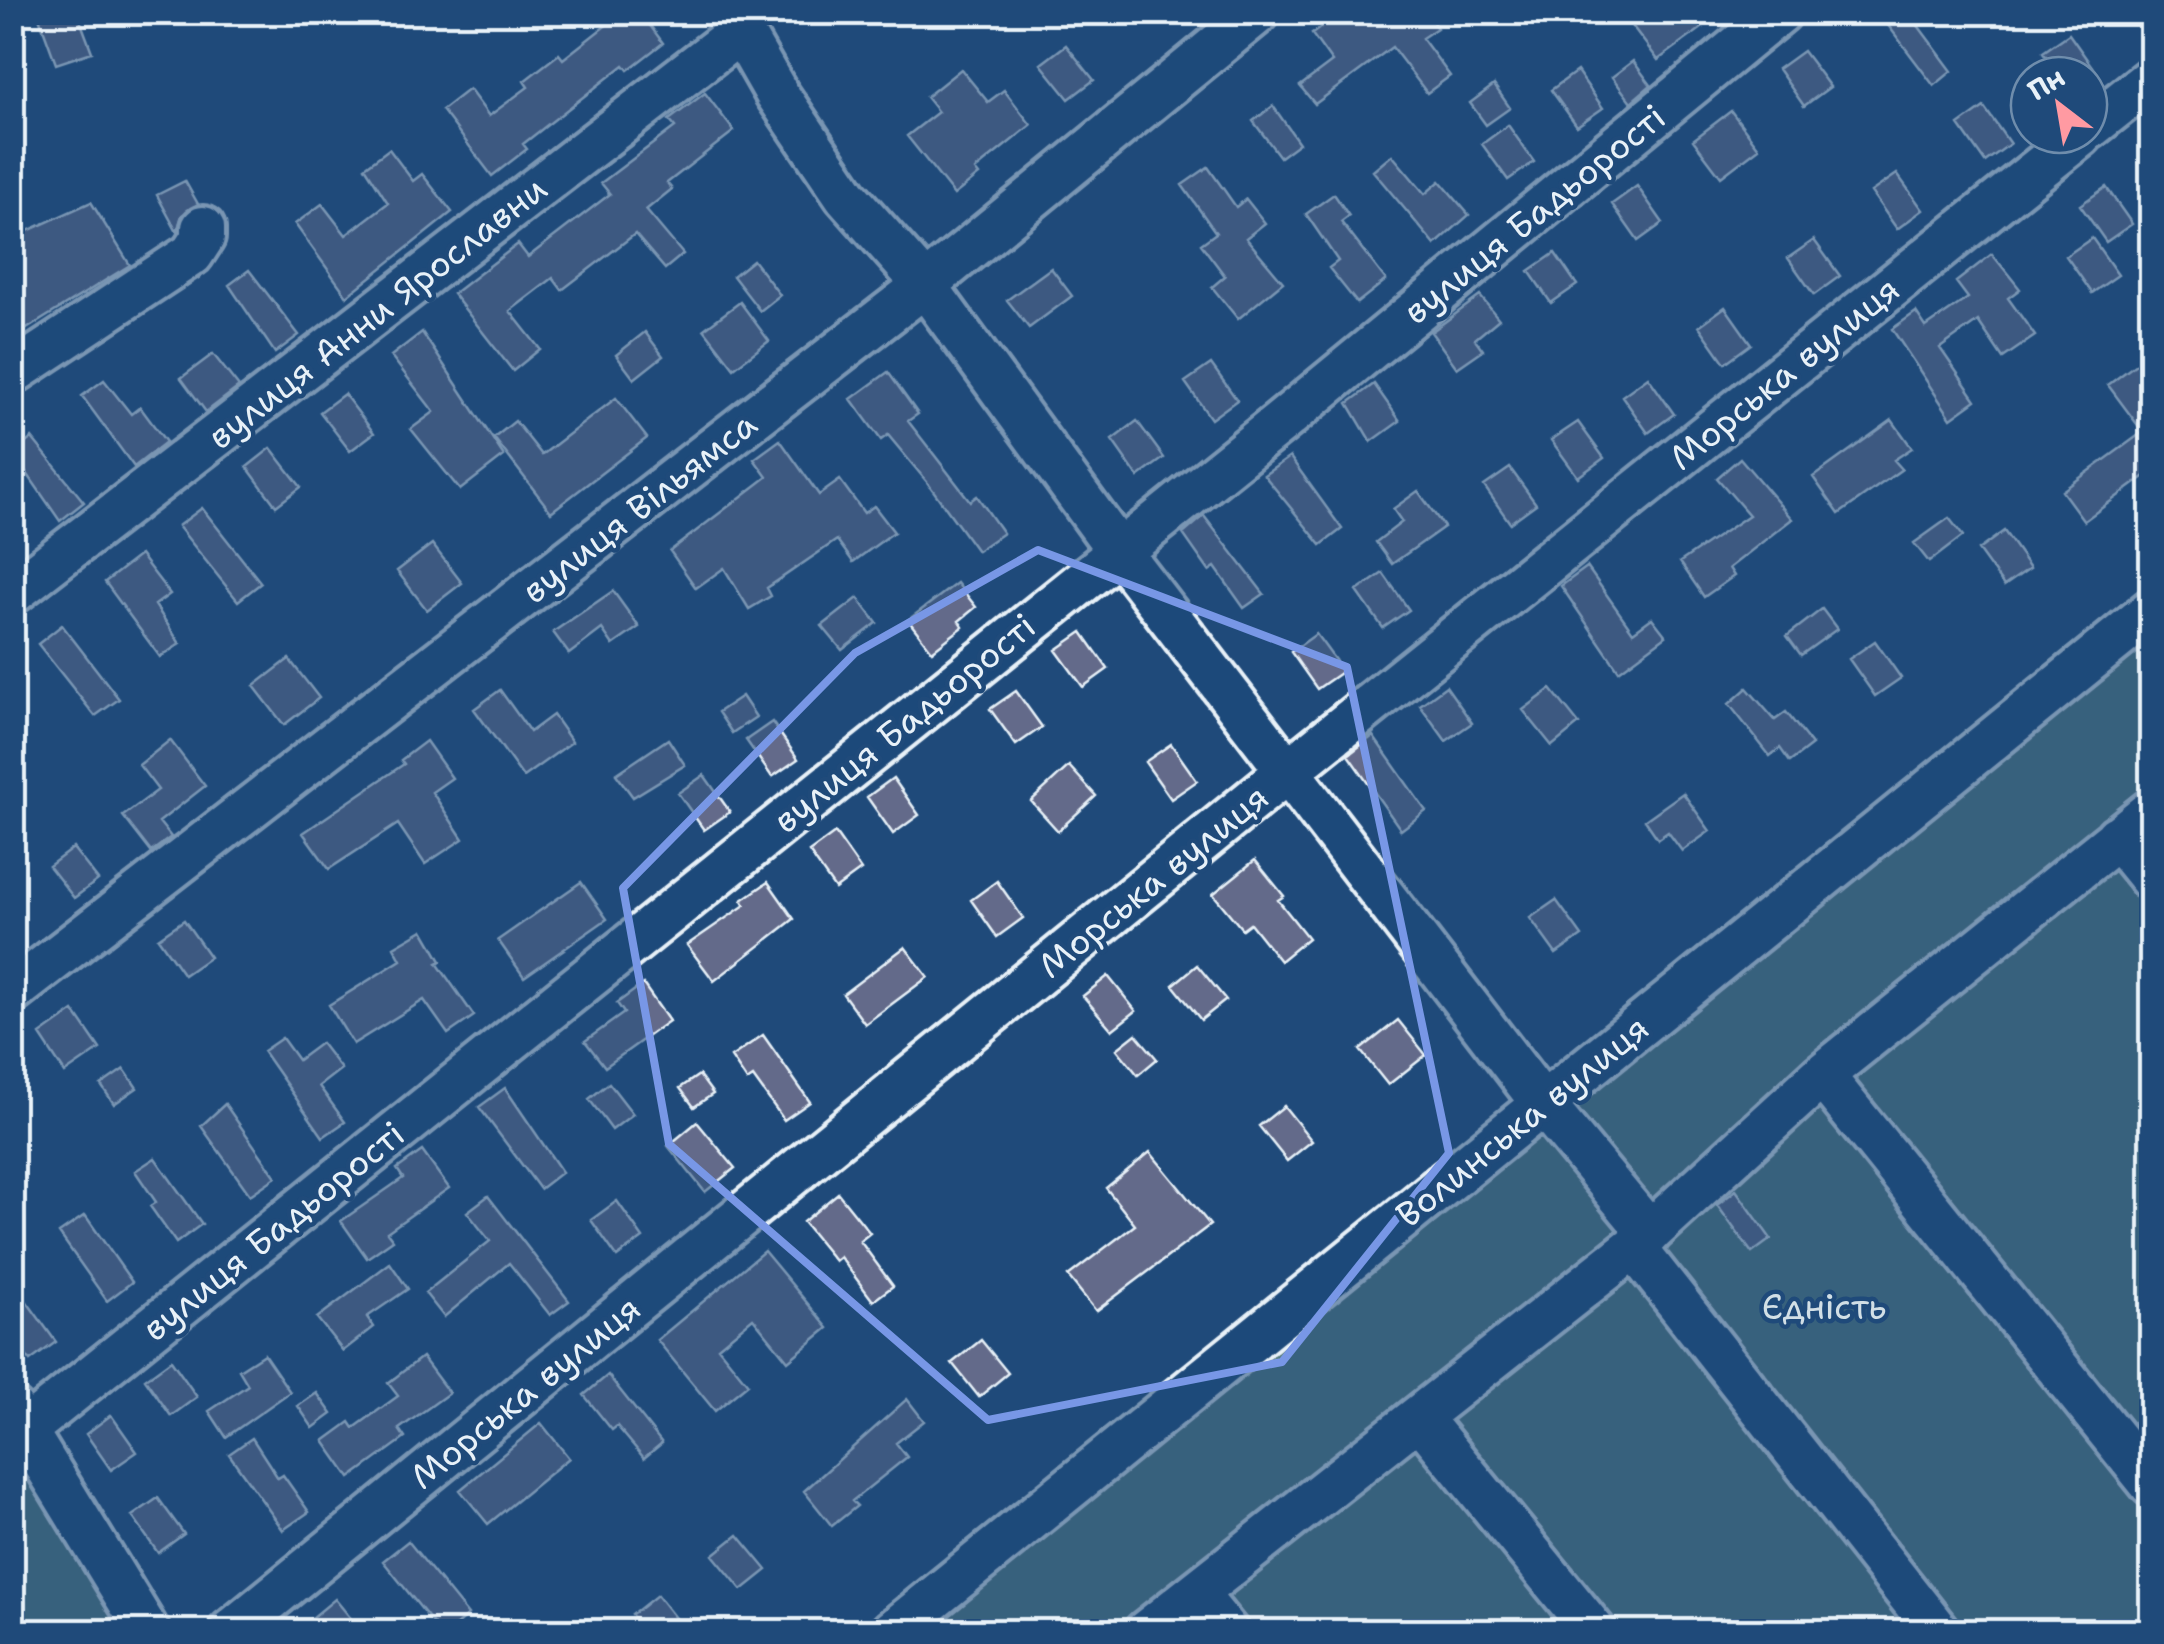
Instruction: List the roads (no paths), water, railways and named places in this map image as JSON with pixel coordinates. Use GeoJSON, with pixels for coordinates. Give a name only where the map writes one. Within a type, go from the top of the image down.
{"type":"FeatureCollection","features":[{"type":"Feature","properties":{"kind":"street","name":"вулиця Вільямса"},"geometry":{"type":"LineString","coordinates":[[12,992],[925,285],[1258,12]]}},
{"type":"Feature","properties":{"kind":"street","name":"вулиця Бадьорості"},"geometry":{"type":"LineString","coordinates":[[19,1419],[1280,423],[1780,12]]}},
{"type":"Feature","properties":{"kind":"street"},"geometry":{"type":"LineString","coordinates":[[742,22],[777,94],[846,196],[925,285],[1118,550],[1543,1104],[1938,1632]]}},
{"type":"Feature","properties":{"kind":"street","name":"вулиця Анни Ярославни"},"geometry":{"type":"LineString","coordinates":[[12,593],[742,22]]}},
{"type":"Feature","properties":{"kind":"street"},"geometry":{"type":"LineString","coordinates":[[2109,112],[2152,78]]}},
{"type":"Feature","properties":{"kind":"street","name":"Морська вулиця"},"geometry":{"type":"LineString","coordinates":[[230,1632],[1289,770],[2056,155]]}},
{"type":"Feature","properties":{"kind":"street"},"geometry":{"type":"LineString","coordinates":[[12,374],[192,254],[203,237],[203,228]]}},
{"type":"Feature","properties":{"kind":"street","name":"Волинська вулиця"},"geometry":{"type":"LineString","coordinates":[[892,1632],[2152,610]]}},
{"type":"Feature","properties":{"kind":"street"},"geometry":{"type":"LineString","coordinates":[[1146,1632],[1642,1240],[1822,1076],[2152,810]]}},
{"type":"Feature","properties":{"kind":"street"},"geometry":{"type":"LineString","coordinates":[[2117,836],[2152,880]]}},
{"type":"Feature","properties":{"kind":"street"},"geometry":{"type":"LineString","coordinates":[[1822,1076],[2152,1485]]}},
{"type":"Feature","properties":{"kind":"street"},"geometry":{"type":"LineString","coordinates":[[1420,1418],[1595,1632]]}},
{"type":"Feature","properties":{"kind":"street"},"geometry":{"type":"LineString","coordinates":[[19,1419],[148,1632]]}},
{"type":"Feature","properties":{"kind":"street"},"geometry":{"type":"LineString","coordinates":[[1196,1594],[1226,1632]]}},
{"type":"Feature","properties":{"kind":"park label","name":"Єдність"},"geometry":{"type":"Point","coordinates":[1824,1306]}}]}
